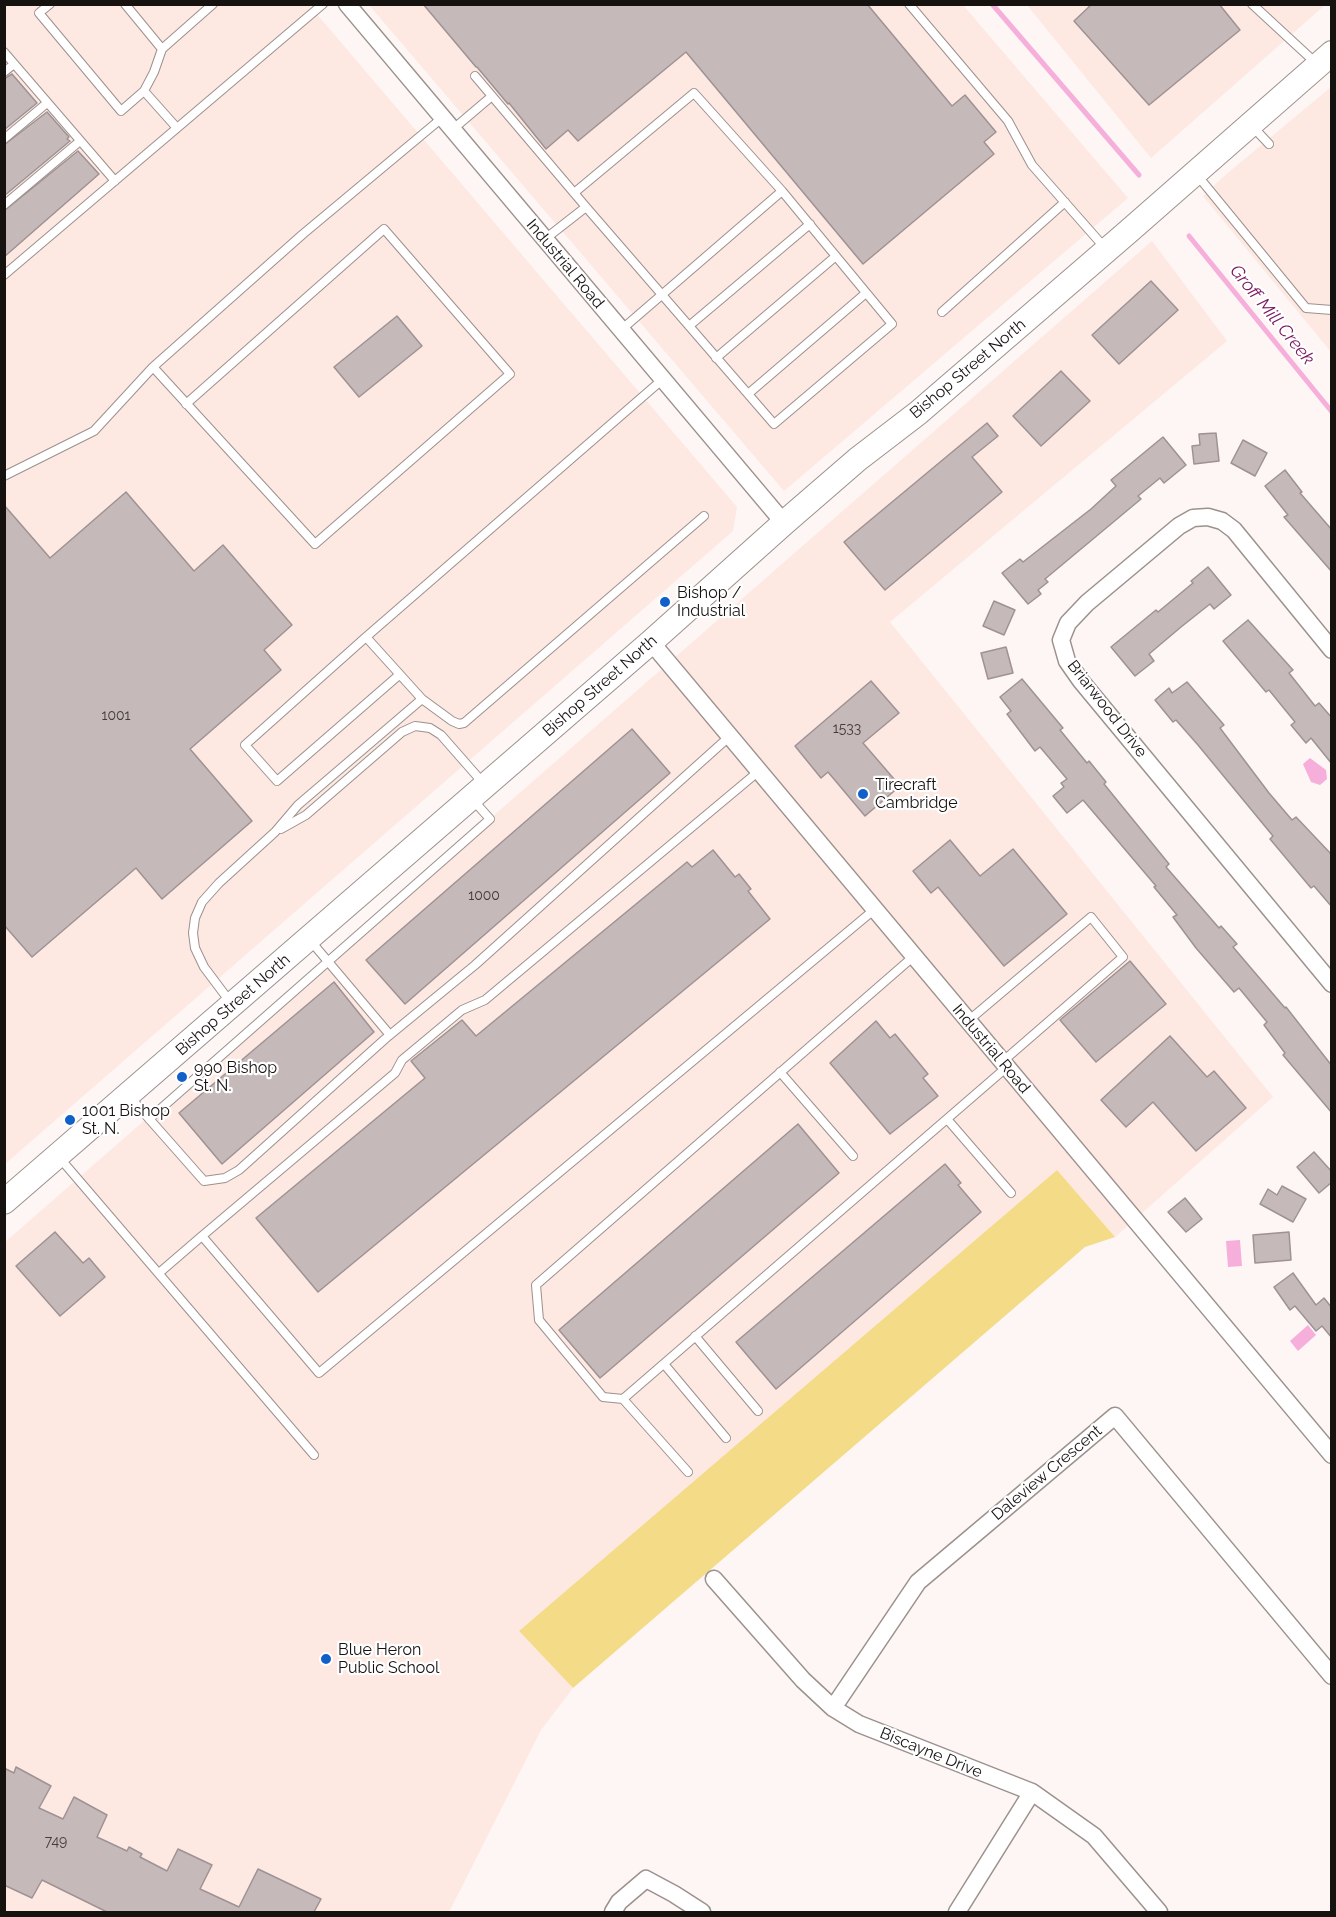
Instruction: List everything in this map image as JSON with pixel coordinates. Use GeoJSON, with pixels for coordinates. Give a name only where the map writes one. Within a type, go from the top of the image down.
{"type":"FeatureCollection","features":[{"type":"Feature","properties":{"kind":"main road","name":"Bishop Street North"},"geometry":{"type":"LineString","coordinates":[[4,1202],[651,642],[784,523],[858,459],[918,413],[1325,59]]}},
{"type":"Feature","properties":{"kind":"street","name":"Industrial Road"},"geometry":{"type":"LineString","coordinates":[[353,7],[447,124],[784,523]]}},
{"type":"Feature","properties":{"kind":"street","name":"Briarwood Drive"},"geometry":{"type":"LineString","coordinates":[[1332,650],[1233,530],[1222,521],[1208,517],[1193,518],[1179,526],[1104,589],[1068,623],[1061,640],[1067,661],[1081,681],[1332,984]]}},
{"type":"Feature","properties":{"kind":"street","name":"Industrial Road"},"geometry":{"type":"LineString","coordinates":[[651,642],[1332,1455]]}},
{"type":"Feature","properties":{"kind":"street","name":"Daleview Crescent"},"geometry":{"type":"LineString","coordinates":[[833,1708],[918,1582],[1114,1416],[1332,1676]]}},
{"type":"Feature","properties":{"kind":"street","name":"Biscayne Drive"},"geometry":{"type":"LineString","coordinates":[[714,1579],[803,1680],[833,1708],[859,1724],[1032,1792],[1094,1836],[1159,1912]]}},
{"type":"Feature","properties":{"kind":"street"},"geometry":{"type":"LineString","coordinates":[[957,1912],[1032,1792]]}},
{"type":"Feature","properties":{"kind":"street"},"geometry":{"type":"LineString","coordinates":[[614,1912],[619,1902],[646,1879],[702,1912]]}},
{"type":"Feature","properties":{"kind":"lane"},"geometry":{"type":"LineString","coordinates":[[50,4],[39,13],[121,111],[144,91],[162,49],[213,4]]}},
{"type":"Feature","properties":{"kind":"lane"},"geometry":{"type":"LineString","coordinates":[[125,4],[162,49]]}},
{"type":"Feature","properties":{"kind":"lane"},"geometry":{"type":"LineString","coordinates":[[4,275],[323,4]]}},
{"type":"Feature","properties":{"kind":"lane"},"geometry":{"type":"LineString","coordinates":[[909,4],[1008,121],[1032,165],[1107,250]]}},
{"type":"Feature","properties":{"kind":"lane"},"geometry":{"type":"LineString","coordinates":[[1252,4],[1325,59]]}},
{"type":"Feature","properties":{"kind":"lane"},"geometry":{"type":"LineString","coordinates":[[4,52],[115,181]]}},
{"type":"Feature","properties":{"kind":"lane"},"geometry":{"type":"LineString","coordinates":[[4,72],[14,64]]}},
{"type":"Feature","properties":{"kind":"lane"},"geometry":{"type":"LineString","coordinates":[[475,76],[574,193],[688,326],[774,424],[892,324],[782,191],[694,93],[574,193]]}},
{"type":"Feature","properties":{"kind":"lane"},"geometry":{"type":"LineString","coordinates":[[144,91],[177,128]]}},
{"type":"Feature","properties":{"kind":"lane"},"geometry":{"type":"LineString","coordinates":[[4,476],[94,431],[153,367],[303,234],[447,124],[492,96]]}},
{"type":"Feature","properties":{"kind":"lane"},"geometry":{"type":"LineString","coordinates":[[4,139],[48,103]]}},
{"type":"Feature","properties":{"kind":"lane"},"geometry":{"type":"LineString","coordinates":[[1251,124],[1269,144]]}},
{"type":"Feature","properties":{"kind":"lane"},"geometry":{"type":"LineString","coordinates":[[4,205],[80,141]]}},
{"type":"Feature","properties":{"kind":"lane"},"geometry":{"type":"LineString","coordinates":[[1195,173],[1306,308],[1332,310]]}},
{"type":"Feature","properties":{"kind":"lane"},"geometry":{"type":"LineString","coordinates":[[621,330],[782,191]]}},
{"type":"Feature","properties":{"kind":"lane"},"geometry":{"type":"LineString","coordinates":[[942,312],[1065,202]]}},
{"type":"Feature","properties":{"kind":"lane"},"geometry":{"type":"LineString","coordinates":[[545,239],[586,207]]}},
{"type":"Feature","properties":{"kind":"lane"},"geometry":{"type":"LineString","coordinates":[[688,326],[810,224]]}},
{"type":"Feature","properties":{"kind":"lane"},"geometry":{"type":"LineString","coordinates":[[153,367],[186,404],[315,544],[510,374],[384,229],[186,404]]}},
{"type":"Feature","properties":{"kind":"lane"},"geometry":{"type":"LineString","coordinates":[[716,358],[836,256]]}},
{"type":"Feature","properties":{"kind":"lane"},"geometry":{"type":"LineString","coordinates":[[748,394],[867,293]]}},
{"type":"Feature","properties":{"kind":"lane"},"geometry":{"type":"LineString","coordinates":[[399,675],[277,782],[245,745],[663,379]]}},
{"type":"Feature","properties":{"kind":"lane"},"geometry":{"type":"LineString","coordinates":[[366,638],[422,699],[452,721],[459,724],[465,723],[704,516]]}},
{"type":"Feature","properties":{"kind":"lane"},"geometry":{"type":"LineString","coordinates":[[232,1005],[204,967],[195,948],[193,933],[195,918],[202,902],[219,883],[275,832],[298,805],[422,699]]}},
{"type":"Feature","properties":{"kind":"lane"},"geometry":{"type":"LineString","coordinates":[[149,1119],[490,819],[478,792],[441,735],[430,728],[416,726],[402,732],[306,815],[275,832]]}},
{"type":"Feature","properties":{"kind":"lane"},"geometry":{"type":"LineString","coordinates":[[128,1095],[204,1181],[225,1178],[239,1170],[390,1035],[475,965],[730,736]]}},
{"type":"Feature","properties":{"kind":"lane"},"geometry":{"type":"LineString","coordinates":[[159,1273],[395,1073],[402,1060],[462,1010],[485,1000],[759,771]]}},
{"type":"Feature","properties":{"kind":"lane"},"geometry":{"type":"LineString","coordinates":[[202,1236],[319,1373],[875,909]]}},
{"type":"Feature","properties":{"kind":"lane"},"geometry":{"type":"LineString","coordinates":[[623,1399],[946,1119],[1123,957],[1091,917],[968,1021]]}},
{"type":"Feature","properties":{"kind":"lane"},"geometry":{"type":"LineString","coordinates":[[309,939],[390,1035]]}},
{"type":"Feature","properties":{"kind":"lane"},"geometry":{"type":"LineString","coordinates":[[688,1472],[623,1399],[603,1397],[539,1320],[536,1285],[914,956]]}},
{"type":"Feature","properties":{"kind":"lane"},"geometry":{"type":"LineString","coordinates":[[780,1072],[853,1156]]}},
{"type":"Feature","properties":{"kind":"lane"},"geometry":{"type":"LineString","coordinates":[[946,1119],[1011,1193]]}},
{"type":"Feature","properties":{"kind":"lane"},"geometry":{"type":"LineString","coordinates":[[58,1156],[314,1455]]}},
{"type":"Feature","properties":{"kind":"lane"},"geometry":{"type":"LineString","coordinates":[[695,1336],[758,1411]]}},
{"type":"Feature","properties":{"kind":"lane"},"geometry":{"type":"LineString","coordinates":[[664,1364],[726,1438]]}},
{"type":"Feature","properties":{"kind":"shaded area"},"geometry":{"type":"Polygon","coordinates":[[[5,5],[309,5],[737,507],[733,531],[5,1164],[5,5]]]}},
{"type":"Feature","properties":{"kind":"shaded area"},"geometry":{"type":"Polygon","coordinates":[[[369,5],[963,5],[1128,198],[784,491],[369,5]]]}},
{"type":"Feature","properties":{"kind":"shaded area"},"geometry":{"type":"Polygon","coordinates":[[[1027,5],[1325,5],[1151,158],[1027,5]]]}},
{"type":"Feature","properties":{"kind":"shaded area"},"geometry":{"type":"Polygon","coordinates":[[[1331,87],[1331,352],[1203,196],[1331,87]]]}},
{"type":"Feature","properties":{"kind":"shaded area"},"geometry":{"type":"Polygon","coordinates":[[[1152,241],[1227,341],[890,622],[1273,1097],[1115,1237],[1057,1170],[519,1631],[573,1688],[541,1730],[449,1912],[5,1912],[4,1243],[1152,241]]]}},
{"type":"Feature","properties":{"kind":"shaded area"},"geometry":{"type":"Polygon","coordinates":[[[1310,758],[1326,770],[1327,779],[1320,785],[1311,782],[1303,764],[1310,758]]]}},
{"type":"Feature","properties":{"kind":"shaded area"},"geometry":{"type":"Polygon","coordinates":[[[1057,1170],[1115,1237],[1085,1247],[573,1688],[519,1631],[1057,1170]]]}},
{"type":"Feature","properties":{"kind":"shaded area"},"geometry":{"type":"Polygon","coordinates":[[[1240,1240],[1242,1266],[1228,1267],[1226,1241],[1240,1240]]]}},
{"type":"Feature","properties":{"kind":"shaded area"},"geometry":{"type":"Polygon","coordinates":[[[1308,1325],[1316,1335],[1298,1351],[1290,1341],[1308,1325]]]}},
{"type":"Feature","properties":{"kind":"building"},"geometry":{"type":"Polygon","coordinates":[[[423,4],[867,4],[952,106],[965,95],[996,132],[984,142],[994,154],[863,264],[686,52],[578,141],[568,130],[546,149],[423,4]]]}},
{"type":"Feature","properties":{"kind":"building"},"geometry":{"type":"Polygon","coordinates":[[[1092,4],[1219,4],[1240,30],[1149,105],[1074,21],[1092,4]]]}},
{"type":"Feature","properties":{"kind":"building"},"geometry":{"type":"Polygon","coordinates":[[[12,74],[37,103],[4,130],[4,79],[12,74]]]}},
{"type":"Feature","properties":{"kind":"building"},"geometry":{"type":"Polygon","coordinates":[[[47,112],[70,141],[4,196],[4,145],[47,112]]]}},
{"type":"Feature","properties":{"kind":"building"},"geometry":{"type":"Polygon","coordinates":[[[78,151],[99,174],[4,257],[4,211],[78,151]]]}},
{"type":"Feature","properties":{"kind":"building"},"geometry":{"type":"Polygon","coordinates":[[[1151,281],[1178,310],[1119,364],[1092,335],[1151,281]]]}},
{"type":"Feature","properties":{"kind":"building"},"geometry":{"type":"Polygon","coordinates":[[[397,316],[422,346],[359,397],[334,367],[397,316]]]}},
{"type":"Feature","properties":{"kind":"building"},"geometry":{"type":"Polygon","coordinates":[[[1061,371],[1090,401],[1041,446],[1013,416],[1061,371]]]}},
{"type":"Feature","properties":{"kind":"building"},"geometry":{"type":"Polygon","coordinates":[[[987,423],[998,436],[972,457],[1002,492],[885,590],[844,542],[987,423]]]}},
{"type":"Feature","properties":{"kind":"building"},"geometry":{"type":"Polygon","coordinates":[[[1216,433],[1219,461],[1194,464],[1192,446],[1200,445],[1199,434],[1216,433]]]}},
{"type":"Feature","properties":{"kind":"building"},"geometry":{"type":"Polygon","coordinates":[[[1163,437],[1186,465],[1164,483],[1160,478],[1138,496],[1141,499],[1045,579],[1048,582],[1038,590],[1041,594],[1028,604],[1002,573],[1020,559],[1023,562],[1091,509],[1116,486],[1111,480],[1163,437]]]}},
{"type":"Feature","properties":{"kind":"building"},"geometry":{"type":"Polygon","coordinates":[[[1243,440],[1267,453],[1255,476],[1231,463],[1243,440]]]}},
{"type":"Feature","properties":{"kind":"building"},"geometry":{"type":"Polygon","coordinates":[[[1285,470],[1302,492],[1300,493],[1332,530],[1332,572],[1284,517],[1288,515],[1265,486],[1285,470]]]}},
{"type":"Feature","properties":{"kind":"building"},"geometry":{"type":"Polygon","coordinates":[[[126,492],[194,571],[223,545],[292,625],[264,650],[281,670],[190,749],[252,821],[162,899],[136,868],[32,957],[4,925],[4,505],[50,558],[126,492]]]}},
{"type":"Feature","properties":{"kind":"building"},"geometry":{"type":"Polygon","coordinates":[[[1208,567],[1231,595],[1214,609],[1210,604],[1149,654],[1154,661],[1135,676],[1111,647],[1156,610],[1158,612],[1193,583],[1191,581],[1208,567]]]}},
{"type":"Feature","properties":{"kind":"building"},"geometry":{"type":"Polygon","coordinates":[[[994,601],[1015,610],[1004,635],[983,626],[994,601]]]}},
{"type":"Feature","properties":{"kind":"building"},"geometry":{"type":"Polygon","coordinates":[[[1248,620],[1293,670],[1289,673],[1315,706],[1319,703],[1332,718],[1332,764],[1311,738],[1306,743],[1291,725],[1295,722],[1269,690],[1266,692],[1223,641],[1248,620]]]}},
{"type":"Feature","properties":{"kind":"building"},"geometry":{"type":"Polygon","coordinates":[[[1006,647],[1013,673],[988,679],[981,653],[1006,647]]]}},
{"type":"Feature","properties":{"kind":"building"},"geometry":{"type":"Polygon","coordinates":[[[1022,679],[1063,728],[1060,730],[1087,763],[1089,761],[1106,782],[1104,784],[1169,864],[1166,867],[1219,928],[1221,926],[1237,944],[1233,947],[1286,1007],[1332,1066],[1332,1113],[1283,1055],[1285,1053],[1264,1025],[1267,1022],[1239,988],[1234,992],[1196,948],[1173,917],[1177,915],[1154,887],[1156,886],[1083,800],[1067,813],[1053,796],[1064,787],[1061,783],[1067,779],[1040,747],[1035,751],[1007,714],[1011,711],[1000,697],[1022,679]]]}},
{"type":"Feature","properties":{"kind":"building"},"geometry":{"type":"Polygon","coordinates":[[[871,681],[899,713],[863,743],[900,786],[865,816],[828,772],[821,778],[795,746],[871,681]]]}},
{"type":"Feature","properties":{"kind":"building"},"geometry":{"type":"Polygon","coordinates":[[[1187,682],[1224,725],[1220,728],[1269,793],[1292,820],[1296,817],[1332,855],[1332,907],[1314,886],[1311,888],[1270,839],[1273,836],[1198,745],[1176,720],[1173,722],[1155,700],[1169,688],[1172,693],[1187,682]]]}},
{"type":"Feature","properties":{"kind":"building"},"geometry":{"type":"Polygon","coordinates":[[[632,729],[670,773],[405,1004],[366,960],[632,729]]]}},
{"type":"Feature","properties":{"kind":"building"},"geometry":{"type":"Polygon","coordinates":[[[950,840],[980,876],[1013,849],[1067,914],[1004,966],[938,887],[931,893],[913,871],[950,840]]]}},
{"type":"Feature","properties":{"kind":"building"},"geometry":{"type":"Polygon","coordinates":[[[713,850],[735,877],[739,874],[751,889],[748,891],[770,919],[318,1292],[256,1218],[425,1078],[411,1061],[462,1020],[476,1036],[687,862],[692,867],[713,850]]]}},
{"type":"Feature","properties":{"kind":"building"},"geometry":{"type":"Polygon","coordinates":[[[1130,961],[1166,1004],[1096,1062],[1060,1020],[1130,961]]]}},
{"type":"Feature","properties":{"kind":"building"},"geometry":{"type":"Polygon","coordinates":[[[334,982],[374,1032],[222,1164],[179,1113],[334,982]]]}},
{"type":"Feature","properties":{"kind":"building"},"geometry":{"type":"Polygon","coordinates":[[[876,1021],[890,1038],[895,1034],[928,1074],[923,1078],[938,1096],[890,1134],[830,1063],[876,1021]]]}},
{"type":"Feature","properties":{"kind":"building"},"geometry":{"type":"Polygon","coordinates":[[[1170,1036],[1207,1077],[1214,1071],[1246,1108],[1196,1151],[1153,1102],[1126,1127],[1101,1100],[1170,1036]]]}},
{"type":"Feature","properties":{"kind":"building"},"geometry":{"type":"Polygon","coordinates":[[[798,1124],[839,1173],[600,1378],[559,1330],[798,1124]]]}},
{"type":"Feature","properties":{"kind":"building"},"geometry":{"type":"Polygon","coordinates":[[[1314,1152],[1332,1172],[1332,1182],[1319,1193],[1297,1167],[1314,1152]]]}},
{"type":"Feature","properties":{"kind":"building"},"geometry":{"type":"Polygon","coordinates":[[[945,1164],[961,1183],[958,1185],[981,1212],[776,1389],[736,1342],[945,1164]]]}},
{"type":"Feature","properties":{"kind":"building"},"geometry":{"type":"Polygon","coordinates":[[[1282,1186],[1306,1199],[1293,1222],[1260,1204],[1268,1189],[1277,1195],[1282,1186]]]}},
{"type":"Feature","properties":{"kind":"building"},"geometry":{"type":"Polygon","coordinates":[[[1185,1198],[1202,1219],[1186,1232],[1168,1212],[1185,1198]]]}},
{"type":"Feature","properties":{"kind":"building"},"geometry":{"type":"Polygon","coordinates":[[[55,1232],[83,1263],[89,1258],[105,1277],[60,1316],[16,1266],[55,1232]]]}},
{"type":"Feature","properties":{"kind":"building"},"geometry":{"type":"Polygon","coordinates":[[[1289,1232],[1291,1260],[1255,1263],[1253,1235],[1289,1232]]]}},
{"type":"Feature","properties":{"kind":"building"},"geometry":{"type":"Polygon","coordinates":[[[1293,1273],[1316,1305],[1324,1298],[1332,1308],[1332,1338],[1322,1326],[1316,1331],[1295,1306],[1290,1310],[1274,1287],[1293,1273]]]}},
{"type":"Feature","properties":{"kind":"building"},"geometry":{"type":"Polygon","coordinates":[[[16,1767],[51,1786],[39,1808],[63,1819],[74,1797],[107,1815],[97,1837],[127,1851],[129,1847],[142,1854],[140,1857],[167,1871],[178,1849],[212,1865],[200,1889],[239,1907],[258,1869],[321,1899],[314,1912],[107,1912],[42,1880],[32,1898],[4,1885],[4,1768],[14,1773],[16,1767]]]}},
{"type":"Feature","properties":{"kind":"waterway","name":"Groff Mill Creek"},"geometry":{"type":"LineString","coordinates":[[992,4],[1139,175]]}},
{"type":"Feature","properties":{"kind":"waterway","name":"Groff Mill Creek"},"geometry":{"type":"LineString","coordinates":[[1189,236],[1332,412]]}},
{"type":"Feature","properties":{"kind":"place","name":"Bishop / Industrial"},"geometry":{"type":"Point","coordinates":[665,602]}},
{"type":"Feature","properties":{"kind":"place","name":"Tirecraft Cambridge"},"geometry":{"type":"Point","coordinates":[863,794]}},
{"type":"Feature","properties":{"kind":"place","name":"990 Bishop St. N."},"geometry":{"type":"Point","coordinates":[182,1077]}},
{"type":"Feature","properties":{"kind":"place","name":"1001 Bishop St. N."},"geometry":{"type":"Point","coordinates":[70,1120]}},
{"type":"Feature","properties":{"kind":"place","name":"Blue Heron Public School"},"geometry":{"type":"Point","coordinates":[326,1659]}}]}
